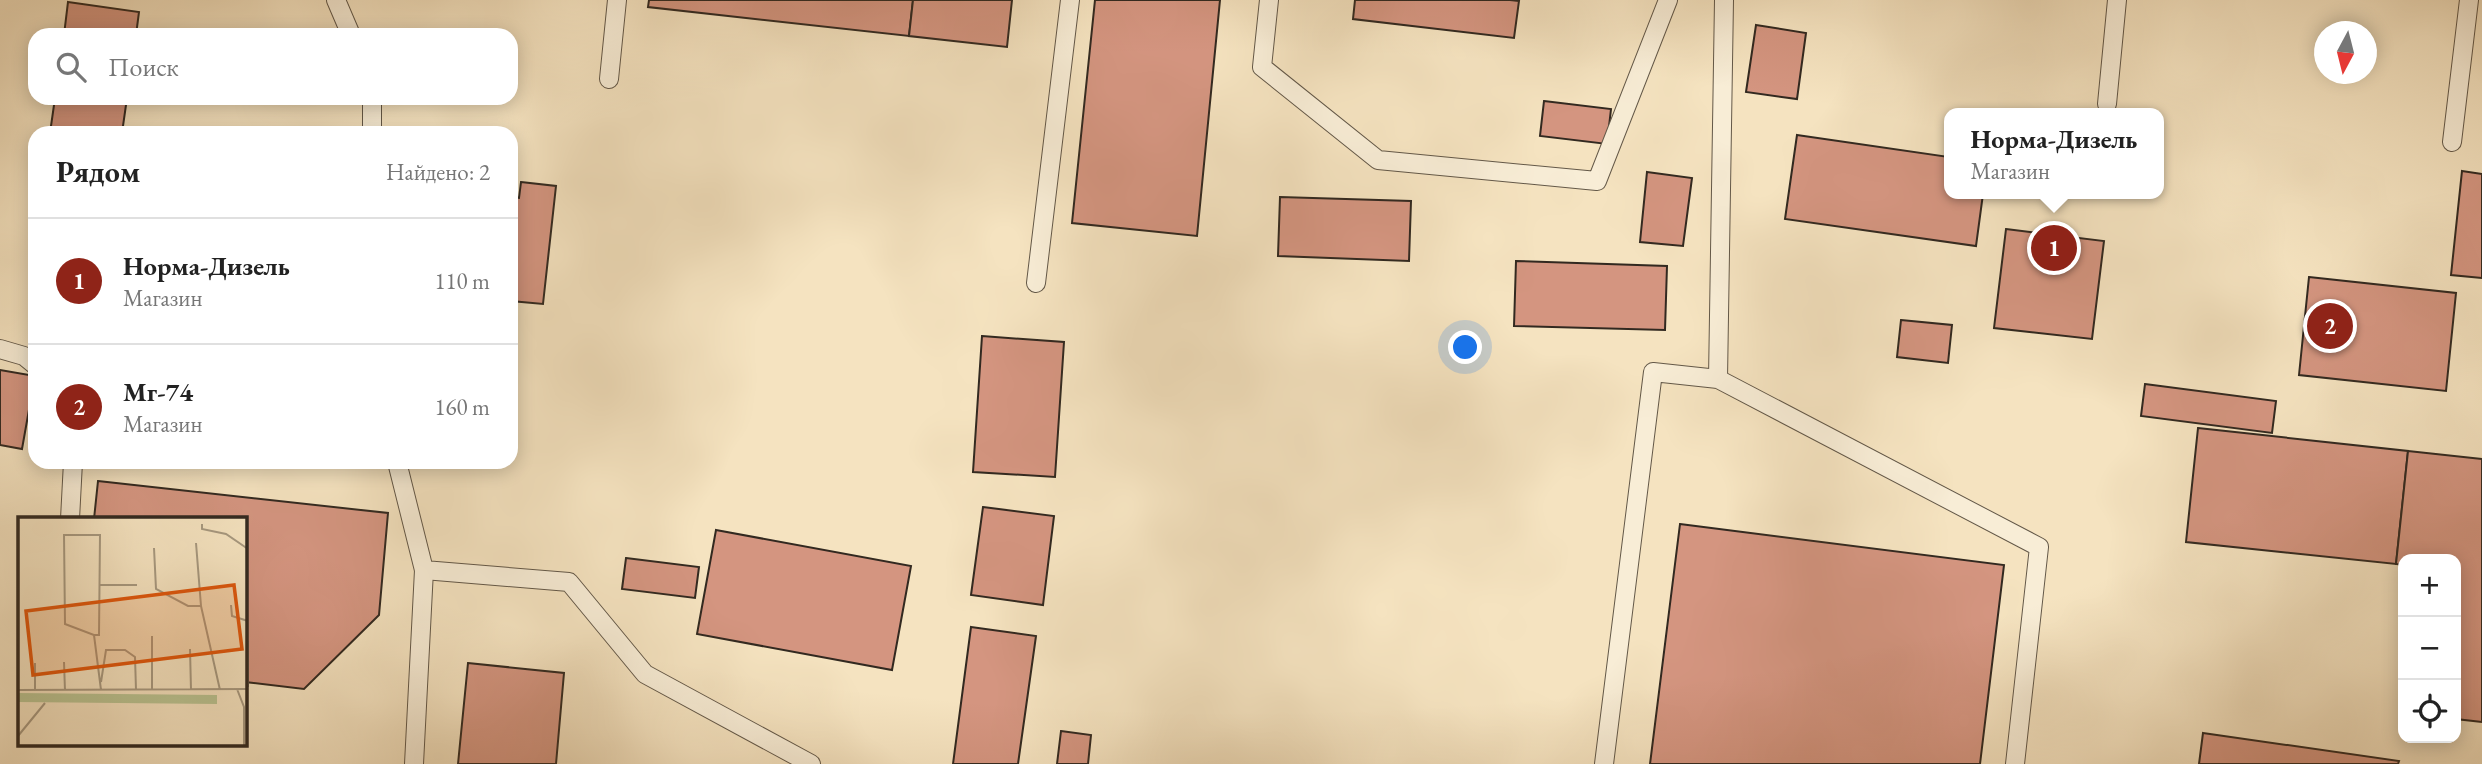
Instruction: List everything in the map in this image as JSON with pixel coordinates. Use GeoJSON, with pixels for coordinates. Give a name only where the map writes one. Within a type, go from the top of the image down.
{"type":"FeatureCollection","features":[{"type":"Feature","properties":{"kind":"lane"},"geometry":{"type":"LineString","coordinates":[[337,0],[348,28]]}},
{"type":"Feature","properties":{"kind":"lane"},"geometry":{"type":"LineString","coordinates":[[609,79],[617,0]]}},
{"type":"Feature","properties":{"kind":"lane"},"geometry":{"type":"LineString","coordinates":[[1035,283],[1070,0]]}},
{"type":"Feature","properties":{"kind":"lane"},"geometry":{"type":"LineString","coordinates":[[1269,0],[1262,66],[1378,160],[1597,181],[1668,0]]}},
{"type":"Feature","properties":{"kind":"lane"},"geometry":{"type":"LineString","coordinates":[[1718,379],[1724,0]]}},
{"type":"Feature","properties":{"kind":"lane"},"geometry":{"type":"LineString","coordinates":[[2107,104],[2117,0]]}},
{"type":"Feature","properties":{"kind":"lane"},"geometry":{"type":"LineString","coordinates":[[2452,142],[2469,0]]}},
{"type":"Feature","properties":{"kind":"lane"},"geometry":{"type":"LineString","coordinates":[[372,105],[372,126]]}},
{"type":"Feature","properties":{"kind":"lane"},"geometry":{"type":"LineString","coordinates":[[0,349],[28,359]]}},
{"type":"Feature","properties":{"kind":"lane"},"geometry":{"type":"LineString","coordinates":[[1604,764],[1653,372],[1718,379],[2039,547],[2015,764]]}},
{"type":"Feature","properties":{"kind":"lane"},"geometry":{"type":"LineString","coordinates":[[70,517],[73,469]]}},
{"type":"Feature","properties":{"kind":"lane"},"geometry":{"type":"LineString","coordinates":[[399,469],[424,570],[414,764]]}},
{"type":"Feature","properties":{"kind":"lane"},"geometry":{"type":"LineString","coordinates":[[424,570],[569,582],[645,674],[811,764]]}},
{"type":"Feature","properties":{"kind":"building"},"geometry":{"type":"Polygon","coordinates":[[[649,0],[913,0],[909,36],[648,7],[649,0]]]}},
{"type":"Feature","properties":{"kind":"building"},"geometry":{"type":"Polygon","coordinates":[[[913,0],[1012,0],[1007,47],[909,36],[913,0]]]}},
{"type":"Feature","properties":{"kind":"building"},"geometry":{"type":"Polygon","coordinates":[[[1095,0],[1220,0],[1197,236],[1072,223],[1095,0]]]}},
{"type":"Feature","properties":{"kind":"building"},"geometry":{"type":"Polygon","coordinates":[[[1355,0],[1519,1],[1514,38],[1353,19],[1355,0]]]}},
{"type":"Feature","properties":{"kind":"building"},"geometry":{"type":"Polygon","coordinates":[[[68,2],[139,12],[137,28],[65,28],[68,2]]]}},
{"type":"Feature","properties":{"kind":"building"},"geometry":{"type":"Polygon","coordinates":[[[1756,25],[1806,33],[1797,99],[1746,92],[1756,25]]]}},
{"type":"Feature","properties":{"kind":"building"},"geometry":{"type":"Polygon","coordinates":[[[1544,101],[1611,109],[1607,144],[1540,136],[1544,101]]]}},
{"type":"Feature","properties":{"kind":"building"},"geometry":{"type":"Polygon","coordinates":[[[54,105],[126,105],[123,126],[51,126],[54,105]]]}},
{"type":"Feature","properties":{"kind":"building"},"geometry":{"type":"Polygon","coordinates":[[[1797,135],[1944,156],[1944,199],[1982,199],[1976,246],[1785,219],[1797,135]]]}},
{"type":"Feature","properties":{"kind":"building"},"geometry":{"type":"Polygon","coordinates":[[[2462,171],[2482,174],[2482,278],[2451,275],[2462,171]]]}},
{"type":"Feature","properties":{"kind":"building"},"geometry":{"type":"Polygon","coordinates":[[[1647,172],[1692,178],[1683,246],[1640,242],[1647,172]]]}},
{"type":"Feature","properties":{"kind":"building"},"geometry":{"type":"Polygon","coordinates":[[[521,182],[556,186],[543,304],[518,302],[521,182]]]}},
{"type":"Feature","properties":{"kind":"building"},"geometry":{"type":"Polygon","coordinates":[[[1280,197],[1411,201],[1409,261],[1278,256],[1280,197]]]}},
{"type":"Feature","properties":{"kind":"building"},"geometry":{"type":"Polygon","coordinates":[[[2006,229],[2104,241],[2092,339],[1994,328],[2006,229]]]}},
{"type":"Feature","properties":{"kind":"building"},"geometry":{"type":"Polygon","coordinates":[[[1516,261],[1667,266],[1665,330],[1514,326],[1516,261]]]}},
{"type":"Feature","properties":{"kind":"building"},"geometry":{"type":"Polygon","coordinates":[[[2309,277],[2456,293],[2446,391],[2299,375],[2309,277]]]}},
{"type":"Feature","properties":{"kind":"building"},"geometry":{"type":"Polygon","coordinates":[[[1901,320],[1952,325],[1948,363],[1897,357],[1901,320]]]}},
{"type":"Feature","properties":{"kind":"building"},"geometry":{"type":"Polygon","coordinates":[[[982,336],[1064,342],[1055,477],[973,472],[982,336]]]}},
{"type":"Feature","properties":{"kind":"building"},"geometry":{"type":"Polygon","coordinates":[[[0,370],[28,375],[28,415],[22,449],[0,445],[0,370]]]}},
{"type":"Feature","properties":{"kind":"building"},"geometry":{"type":"Polygon","coordinates":[[[2145,384],[2276,401],[2272,433],[2141,416],[2145,384]]]}},
{"type":"Feature","properties":{"kind":"building"},"geometry":{"type":"Polygon","coordinates":[[[2198,428],[2408,451],[2396,564],[2186,542],[2198,428]]]}},
{"type":"Feature","properties":{"kind":"building"},"geometry":{"type":"Polygon","coordinates":[[[2408,451],[2482,459],[2482,722],[2461,720],[2461,554],[2398,554],[2396,564],[2408,451]]]}},
{"type":"Feature","properties":{"kind":"building"},"geometry":{"type":"Polygon","coordinates":[[[98,481],[388,513],[379,615],[304,689],[247,682],[247,517],[94,517],[98,481]]]}},
{"type":"Feature","properties":{"kind":"building"},"geometry":{"type":"Polygon","coordinates":[[[983,507],[1054,516],[1043,605],[971,595],[983,507]]]}},
{"type":"Feature","properties":{"kind":"building"},"geometry":{"type":"Polygon","coordinates":[[[1680,524],[2004,565],[1980,764],[1650,764],[1680,524]]]}},
{"type":"Feature","properties":{"kind":"building"},"geometry":{"type":"Polygon","coordinates":[[[716,530],[911,566],[892,670],[697,634],[716,530]]]}},
{"type":"Feature","properties":{"kind":"building"},"geometry":{"type":"Polygon","coordinates":[[[626,558],[699,567],[695,598],[622,589],[626,558]]]}},
{"type":"Feature","properties":{"kind":"building"},"geometry":{"type":"Polygon","coordinates":[[[971,627],[1036,636],[1018,764],[953,764],[971,627]]]}},
{"type":"Feature","properties":{"kind":"building"},"geometry":{"type":"Polygon","coordinates":[[[468,663],[564,673],[556,764],[458,764],[468,663]]]}},
{"type":"Feature","properties":{"kind":"building"},"geometry":{"type":"Polygon","coordinates":[[[1061,731],[1091,735],[1088,764],[1057,764],[1061,731]]]}},
{"type":"Feature","properties":{"kind":"building"},"geometry":{"type":"Polygon","coordinates":[[[2203,733],[2399,761],[2398,764],[2199,764],[2203,733]]]}},
{"type":"Feature","properties":{"kind":"place","name":"Норма-Дизель"},"geometry":{"type":"Point","coordinates":[2054,248]}},
{"type":"Feature","properties":{"kind":"place","name":"Мг-74"},"geometry":{"type":"Point","coordinates":[2330,326]}}]}
